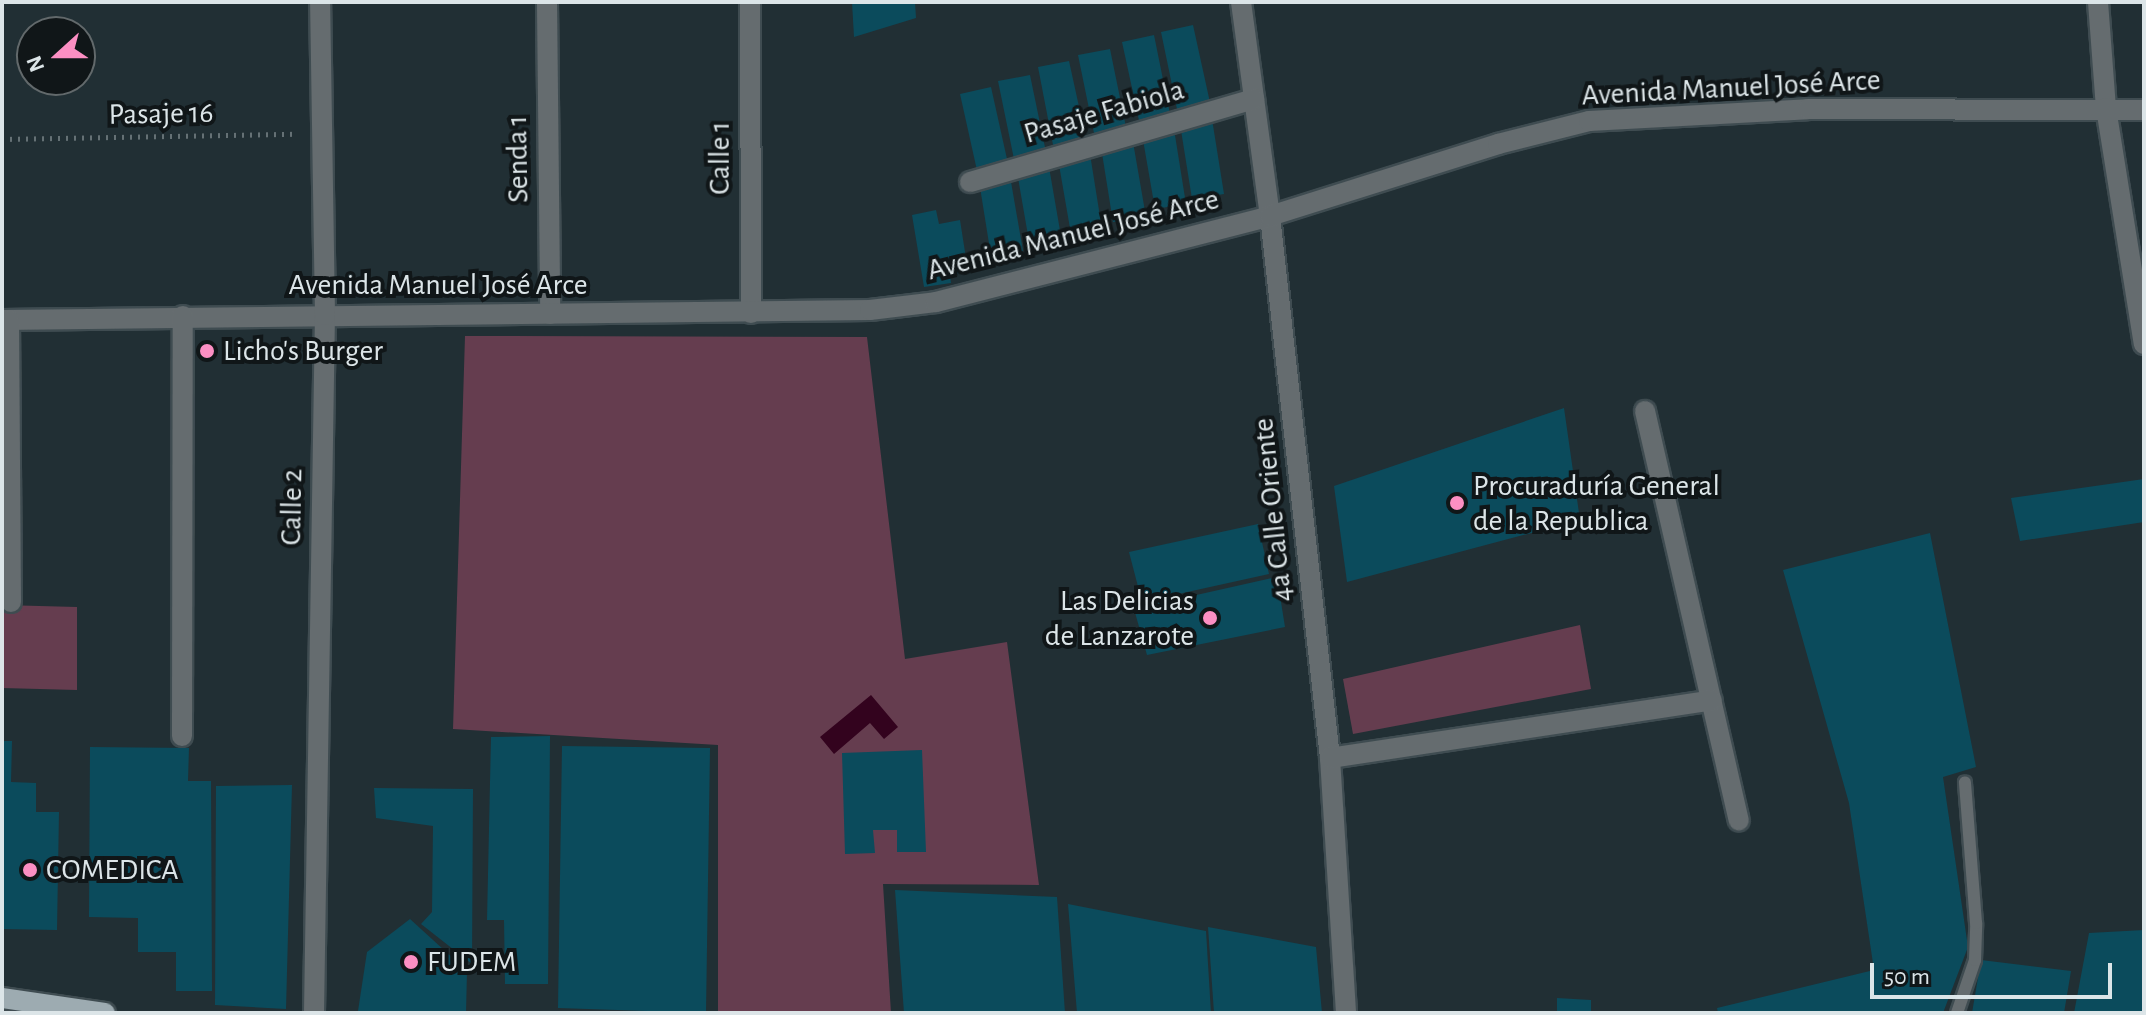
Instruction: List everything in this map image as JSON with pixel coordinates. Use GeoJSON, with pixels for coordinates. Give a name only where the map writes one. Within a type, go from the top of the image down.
{"type":"FeatureCollection","features":[{"type":"Feature","properties":{"kind":"main road"},"geometry":{"type":"LineString","coordinates":[[2,998],[105,1013]]}},
{"type":"Feature","properties":{"kind":"street","name":"Calle 2"},"geometry":{"type":"LineString","coordinates":[[314,1013],[325,315],[320,2]]}},
{"type":"Feature","properties":{"kind":"street","name":"Senda 1"},"geometry":{"type":"LineString","coordinates":[[547,2],[550,314]]}},
{"type":"Feature","properties":{"kind":"street","name":"Calle 1"},"geometry":{"type":"LineString","coordinates":[[750,2],[751,313]]}},
{"type":"Feature","properties":{"kind":"street","name":"4a Calle Oriente"},"geometry":{"type":"LineString","coordinates":[[1241,2],[1270,216],[1330,758],[1346,1013]]}},
{"type":"Feature","properties":{"kind":"street"},"geometry":{"type":"LineString","coordinates":[[2098,2],[2106,108],[2144,344]]}},
{"type":"Feature","properties":{"kind":"street","name":"Pasaje Fabiola"},"geometry":{"type":"LineString","coordinates":[[970,182],[1254,99]]}},
{"type":"Feature","properties":{"kind":"street","name":"Avenida Manuel José Arce"},"geometry":{"type":"LineString","coordinates":[[5,320],[870,310],[936,302],[1270,216],[1498,144],[1589,121],[1808,109],[2144,110]]}},
{"type":"Feature","properties":{"kind":"street"},"geometry":{"type":"LineString","coordinates":[[182,736],[183,316]]}},
{"type":"Feature","properties":{"kind":"street"},"geometry":{"type":"LineString","coordinates":[[5,320],[11,602]]}},
{"type":"Feature","properties":{"kind":"street"},"geometry":{"type":"LineString","coordinates":[[1645,411],[1739,820]]}},
{"type":"Feature","properties":{"kind":"street"},"geometry":{"type":"LineString","coordinates":[[1330,758],[1712,700]]}},
{"type":"Feature","properties":{"kind":"lane"},"geometry":{"type":"LineString","coordinates":[[1957,1013],[1975,960],[1976,923],[1965,782]]}},
{"type":"Feature","properties":{"kind":"path","name":"Pasaje 16"},"geometry":{"type":"LineString","coordinates":[[2,139],[320,133]]}},
{"type":"Feature","properties":{"kind":"shaded area"},"geometry":{"type":"Polygon","coordinates":[[[465,336],[867,337],[905,659],[1007,642],[1039,885],[883,884],[891,1013],[718,1013],[718,745],[453,729],[465,336]]]}},
{"type":"Feature","properties":{"kind":"shaded area"},"geometry":{"type":"Polygon","coordinates":[[[2,605],[77,607],[77,690],[2,688],[2,605]]]}},
{"type":"Feature","properties":{"kind":"shaded area"},"geometry":{"type":"Polygon","coordinates":[[[1580,625],[1591,689],[1353,734],[1343,679],[1580,625]]]}},
{"type":"Feature","properties":{"kind":"shaded area"},"geometry":{"type":"Polygon","coordinates":[[[871,695],[898,727],[884,739],[870,723],[834,754],[820,737],[871,695]]]}},
{"type":"Feature","properties":{"kind":"building"},"geometry":{"type":"Polygon","coordinates":[[[852,2],[915,2],[916,18],[854,37],[852,2]]]}},
{"type":"Feature","properties":{"kind":"building"},"geometry":{"type":"Polygon","coordinates":[[[1193,25],[1211,107],[1178,114],[1161,32],[1193,25]]]}},
{"type":"Feature","properties":{"kind":"building"},"geometry":{"type":"Polygon","coordinates":[[[1154,35],[1171,119],[1140,125],[1122,42],[1154,35]]]}},
{"type":"Feature","properties":{"kind":"building"},"geometry":{"type":"Polygon","coordinates":[[[1110,49],[1127,132],[1095,138],[1078,55],[1110,49]]]}},
{"type":"Feature","properties":{"kind":"building"},"geometry":{"type":"Polygon","coordinates":[[[1069,61],[1087,143],[1054,150],[1038,67],[1069,61]]]}},
{"type":"Feature","properties":{"kind":"building"},"geometry":{"type":"Polygon","coordinates":[[[1030,75],[1047,157],[1015,164],[998,81],[1030,75]]]}},
{"type":"Feature","properties":{"kind":"building"},"geometry":{"type":"Polygon","coordinates":[[[991,87],[1009,168],[978,175],[960,94],[991,87]]]}},
{"type":"Feature","properties":{"kind":"building"},"geometry":{"type":"Polygon","coordinates":[[[1212,119],[1224,194],[1192,199],[1180,124],[1212,119]]]}},
{"type":"Feature","properties":{"kind":"building"},"geometry":{"type":"Polygon","coordinates":[[[1174,129],[1186,204],[1155,209],[1142,134],[1174,129]]]}},
{"type":"Feature","properties":{"kind":"building"},"geometry":{"type":"Polygon","coordinates":[[[1133,142],[1146,217],[1113,222],[1101,147],[1133,142]]]}},
{"type":"Feature","properties":{"kind":"building"},"geometry":{"type":"Polygon","coordinates":[[[1090,154],[1102,229],[1071,234],[1058,159],[1090,154]]]}},
{"type":"Feature","properties":{"kind":"building"},"geometry":{"type":"Polygon","coordinates":[[[1049,167],[1062,242],[1030,247],[1017,172],[1049,167]]]}},
{"type":"Feature","properties":{"kind":"building"},"geometry":{"type":"Polygon","coordinates":[[[1010,176],[1023,251],[991,256],[979,181],[1010,176]]]}},
{"type":"Feature","properties":{"kind":"building"},"geometry":{"type":"Polygon","coordinates":[[[936,210],[939,224],[960,220],[968,271],[950,275],[951,283],[924,287],[912,215],[936,210]]]}},
{"type":"Feature","properties":{"kind":"building","name":"Procuraduría General de la Republica"},"geometry":{"type":"Polygon","coordinates":[[[1564,408],[1580,520],[1347,582],[1334,486],[1564,408]]]}},
{"type":"Feature","properties":{"kind":"building"},"geometry":{"type":"Polygon","coordinates":[[[2144,479],[2144,522],[2020,541],[2011,498],[2144,479]]]}},
{"type":"Feature","properties":{"kind":"building"},"geometry":{"type":"Polygon","coordinates":[[[1258,524],[1269,574],[1142,602],[1129,552],[1258,524]]]}},
{"type":"Feature","properties":{"kind":"building"},"geometry":{"type":"Polygon","coordinates":[[[1930,533],[1976,767],[1943,777],[1968,947],[1943,1013],[1718,1013],[1717,1008],[1874,970],[1849,803],[1783,570],[1930,533]]]}},
{"type":"Feature","properties":{"kind":"building","name":"Las Delicias de Lanzarote"},"geometry":{"type":"Polygon","coordinates":[[[1277,577],[1285,627],[1147,655],[1134,609],[1277,577]]]}},
{"type":"Feature","properties":{"kind":"building"},"geometry":{"type":"Polygon","coordinates":[[[550,736],[548,984],[505,984],[504,920],[487,920],[491,737],[550,736]]]}},
{"type":"Feature","properties":{"kind":"building","name":"COMEDICA"},"geometry":{"type":"Polygon","coordinates":[[[2,741],[12,741],[11,782],[36,783],[36,812],[59,812],[57,930],[2,929],[2,741]]]}},
{"type":"Feature","properties":{"kind":"building"},"geometry":{"type":"Polygon","coordinates":[[[562,746],[710,748],[706,1013],[558,1008],[562,746]]]}},
{"type":"Feature","properties":{"kind":"building"},"geometry":{"type":"Polygon","coordinates":[[[90,747],[189,748],[188,781],[211,781],[212,991],[176,991],[176,952],[138,952],[138,918],[89,917],[90,747]]]}},
{"type":"Feature","properties":{"kind":"building"},"geometry":{"type":"Polygon","coordinates":[[[922,750],[926,852],[897,852],[897,830],[873,830],[875,853],[845,854],[842,753],[922,750]]]}},
{"type":"Feature","properties":{"kind":"building"},"geometry":{"type":"Polygon","coordinates":[[[292,785],[286,1009],[215,1005],[216,786],[292,785]]]}},
{"type":"Feature","properties":{"kind":"building"},"geometry":{"type":"Polygon","coordinates":[[[374,788],[473,789],[472,964],[421,924],[432,912],[433,826],[376,818],[374,788]]]}},
{"type":"Feature","properties":{"kind":"building"},"geometry":{"type":"Polygon","coordinates":[[[895,890],[1057,897],[1065,1013],[904,1013],[895,890]]]}},
{"type":"Feature","properties":{"kind":"building"},"geometry":{"type":"Polygon","coordinates":[[[1068,904],[1206,931],[1211,1013],[1077,1013],[1068,904]]]}},
{"type":"Feature","properties":{"kind":"building","name":"FUDEM"},"geometry":{"type":"Polygon","coordinates":[[[410,919],[467,971],[466,1013],[358,1011],[367,952],[410,919]]]}},
{"type":"Feature","properties":{"kind":"building"},"geometry":{"type":"Polygon","coordinates":[[[1208,927],[1316,947],[1322,1013],[1214,1013],[1208,927]]]}},
{"type":"Feature","properties":{"kind":"building"},"geometry":{"type":"Polygon","coordinates":[[[2144,930],[2144,1013],[2074,1013],[2089,933],[2144,930]]]}},
{"type":"Feature","properties":{"kind":"building"},"geometry":{"type":"Polygon","coordinates":[[[1981,960],[2071,971],[2064,1013],[1972,1013],[1981,960]]]}},
{"type":"Feature","properties":{"kind":"building"},"geometry":{"type":"Polygon","coordinates":[[[1557,998],[1591,1000],[1591,1013],[1557,1013],[1557,998]]]}},
{"type":"Feature","properties":{"kind":"place","name":"Licho's Burger"},"geometry":{"type":"Point","coordinates":[207,351]}},
{"type":"Feature","properties":{"kind":"place","name":"Procuraduría General de la Republica"},"geometry":{"type":"Point","coordinates":[1457,503]}},
{"type":"Feature","properties":{"kind":"place","name":"Las Delicias de Lanzarote"},"geometry":{"type":"Point","coordinates":[1210,618]}},
{"type":"Feature","properties":{"kind":"place","name":"COMEDICA"},"geometry":{"type":"Point","coordinates":[30,870]}},
{"type":"Feature","properties":{"kind":"place","name":"FUDEM"},"geometry":{"type":"Point","coordinates":[411,962]}}]}
